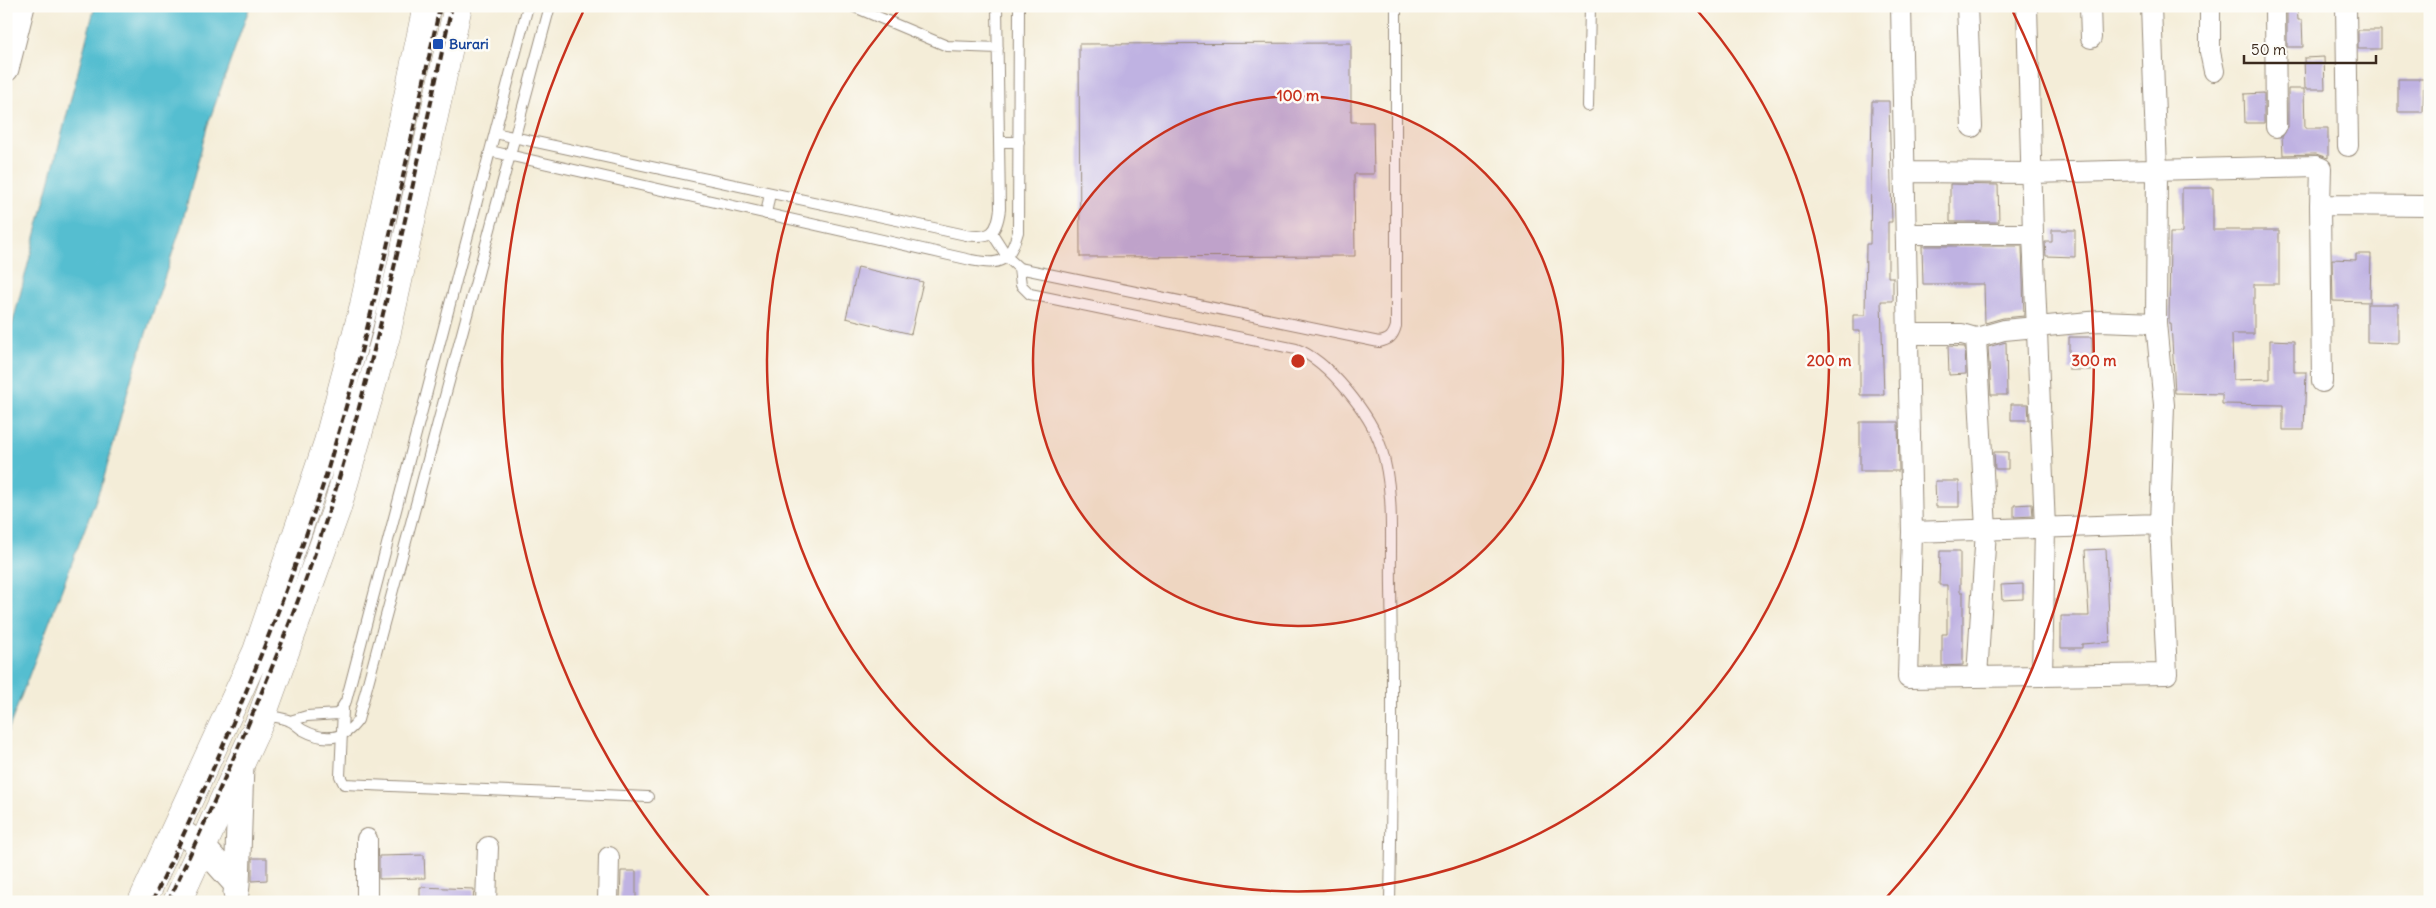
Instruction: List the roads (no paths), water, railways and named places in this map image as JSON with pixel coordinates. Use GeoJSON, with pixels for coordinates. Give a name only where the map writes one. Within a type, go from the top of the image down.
{"type":"FeatureCollection","features":[{"type":"Feature","properties":{"kind":"main road"},"geometry":{"type":"LineString","coordinates":[[142,902],[258,651],[328,442],[364,306],[427,6]]}},
{"type":"Feature","properties":{"kind":"main road"},"geometry":{"type":"LineString","coordinates":[[176,902],[203,847],[262,715],[337,508],[386,336],[458,6]]}},
{"type":"Feature","properties":{"kind":"street"},"geometry":{"type":"LineString","coordinates":[[6,69],[22,6]]}},
{"type":"Feature","properties":{"kind":"street"},"geometry":{"type":"LineString","coordinates":[[1901,6],[1912,532],[1908,678],[2167,674],[2160,524],[2164,405],[2156,323],[2157,170],[2151,6]]}},
{"type":"Feature","properties":{"kind":"street"},"geometry":{"type":"LineString","coordinates":[[1967,6],[1972,127]]}},
{"type":"Feature","properties":{"kind":"street"},"geometry":{"type":"LineString","coordinates":[[2027,6],[2033,234],[2045,528],[2042,676]]}},
{"type":"Feature","properties":{"kind":"street"},"geometry":{"type":"LineString","coordinates":[[2090,6],[2091,38]]}},
{"type":"Feature","properties":{"kind":"street"},"geometry":{"type":"LineString","coordinates":[[2210,6],[2210,52],[2214,71]]}},
{"type":"Feature","properties":{"kind":"street"},"geometry":{"type":"LineString","coordinates":[[2274,6],[2276,127]]}},
{"type":"Feature","properties":{"kind":"street"},"geometry":{"type":"LineString","coordinates":[[2346,6],[2348,146]]}},
{"type":"Feature","properties":{"kind":"street"},"geometry":{"type":"LineString","coordinates":[[1905,172],[2031,173],[2318,166],[2321,168],[2322,382]]}},
{"type":"Feature","properties":{"kind":"street"},"geometry":{"type":"LineString","coordinates":[[2320,205],[2430,206]]}},
{"type":"Feature","properties":{"kind":"street"},"geometry":{"type":"LineString","coordinates":[[1906,234],[2033,234]]}},
{"type":"Feature","properties":{"kind":"street"},"geometry":{"type":"LineString","coordinates":[[1908,334],[1962,334],[1976,338],[2004,330],[2100,321],[2156,323]]}},
{"type":"Feature","properties":{"kind":"street"},"geometry":{"type":"LineString","coordinates":[[1976,338],[1986,530],[1978,677]]}},
{"type":"Feature","properties":{"kind":"street"},"geometry":{"type":"LineString","coordinates":[[1912,532],[2160,524]]}},
{"type":"Feature","properties":{"kind":"street"},"geometry":{"type":"LineString","coordinates":[[236,893],[241,763]]}},
{"type":"Feature","properties":{"kind":"street"},"geometry":{"type":"LineString","coordinates":[[177,829],[203,847],[236,893]]}},
{"type":"Feature","properties":{"kind":"street"},"geometry":{"type":"LineString","coordinates":[[367,838],[367,902]]}},
{"type":"Feature","properties":{"kind":"street"},"geometry":{"type":"LineString","coordinates":[[486,902],[488,847]]}},
{"type":"Feature","properties":{"kind":"street"},"geometry":{"type":"LineString","coordinates":[[608,857],[608,902]]}},
{"type":"Feature","properties":{"kind":"lane"},"geometry":{"type":"LineString","coordinates":[[528,6],[343,709],[340,776],[344,784],[648,797]]}},
{"type":"Feature","properties":{"kind":"lane"},"geometry":{"type":"LineString","coordinates":[[262,715],[290,721],[311,734],[325,738],[343,735],[352,729],[358,720],[550,6]]}},
{"type":"Feature","properties":{"kind":"lane"},"geometry":{"type":"LineString","coordinates":[[852,6],[947,46],[998,48]]}},
{"type":"Feature","properties":{"kind":"lane"},"geometry":{"type":"LineString","coordinates":[[495,133],[979,238],[992,233],[998,221],[1000,209],[997,6]]}},
{"type":"Feature","properties":{"kind":"lane"},"geometry":{"type":"LineString","coordinates":[[490,151],[988,264],[1008,258],[1018,232],[1019,6]]}},
{"type":"Feature","properties":{"kind":"lane"},"geometry":{"type":"LineString","coordinates":[[992,233],[1008,258],[1019,268],[1379,342],[1388,340],[1394,335],[1396,326],[1396,6]]}},
{"type":"Feature","properties":{"kind":"lane"},"geometry":{"type":"LineString","coordinates":[[1588,106],[1590,6]]}},
{"type":"Feature","properties":{"kind":"lane"},"geometry":{"type":"LineString","coordinates":[[999,142],[1019,142]]}},
{"type":"Feature","properties":{"kind":"lane"},"geometry":{"type":"LineString","coordinates":[[766,214],[770,193]]}},
{"type":"Feature","properties":{"kind":"lane"},"geometry":{"type":"LineString","coordinates":[[1019,268],[1021,285],[1030,294],[1296,349],[1307,353],[1317,360],[1356,403],[1372,426],[1381,446],[1389,479],[1393,676],[1390,902]]}},
{"type":"Feature","properties":{"kind":"lane"},"geometry":{"type":"LineString","coordinates":[[290,721],[307,716],[332,716],[343,709]]}},
{"type":"Feature","properties":{"kind":"water"},"geometry":{"type":"Polygon","coordinates":[[[95,6],[250,6],[207,127],[181,227],[132,376],[103,481],[6,736],[6,349],[95,6]]]}},
{"type":"Feature","properties":{"kind":"railway"},"geometry":{"type":"LineString","coordinates":[[152,902],[197,804],[261,655],[321,492],[357,366],[395,213],[440,6]]}},
{"type":"Feature","properties":{"kind":"railway"},"geometry":{"type":"LineString","coordinates":[[168,902],[213,805],[276,658],[330,508],[381,321],[411,195],[452,6]]}},
{"type":"Feature","properties":{"kind":"place","name":"Burari"},"geometry":{"type":"Point","coordinates":[438,44]}}]}
